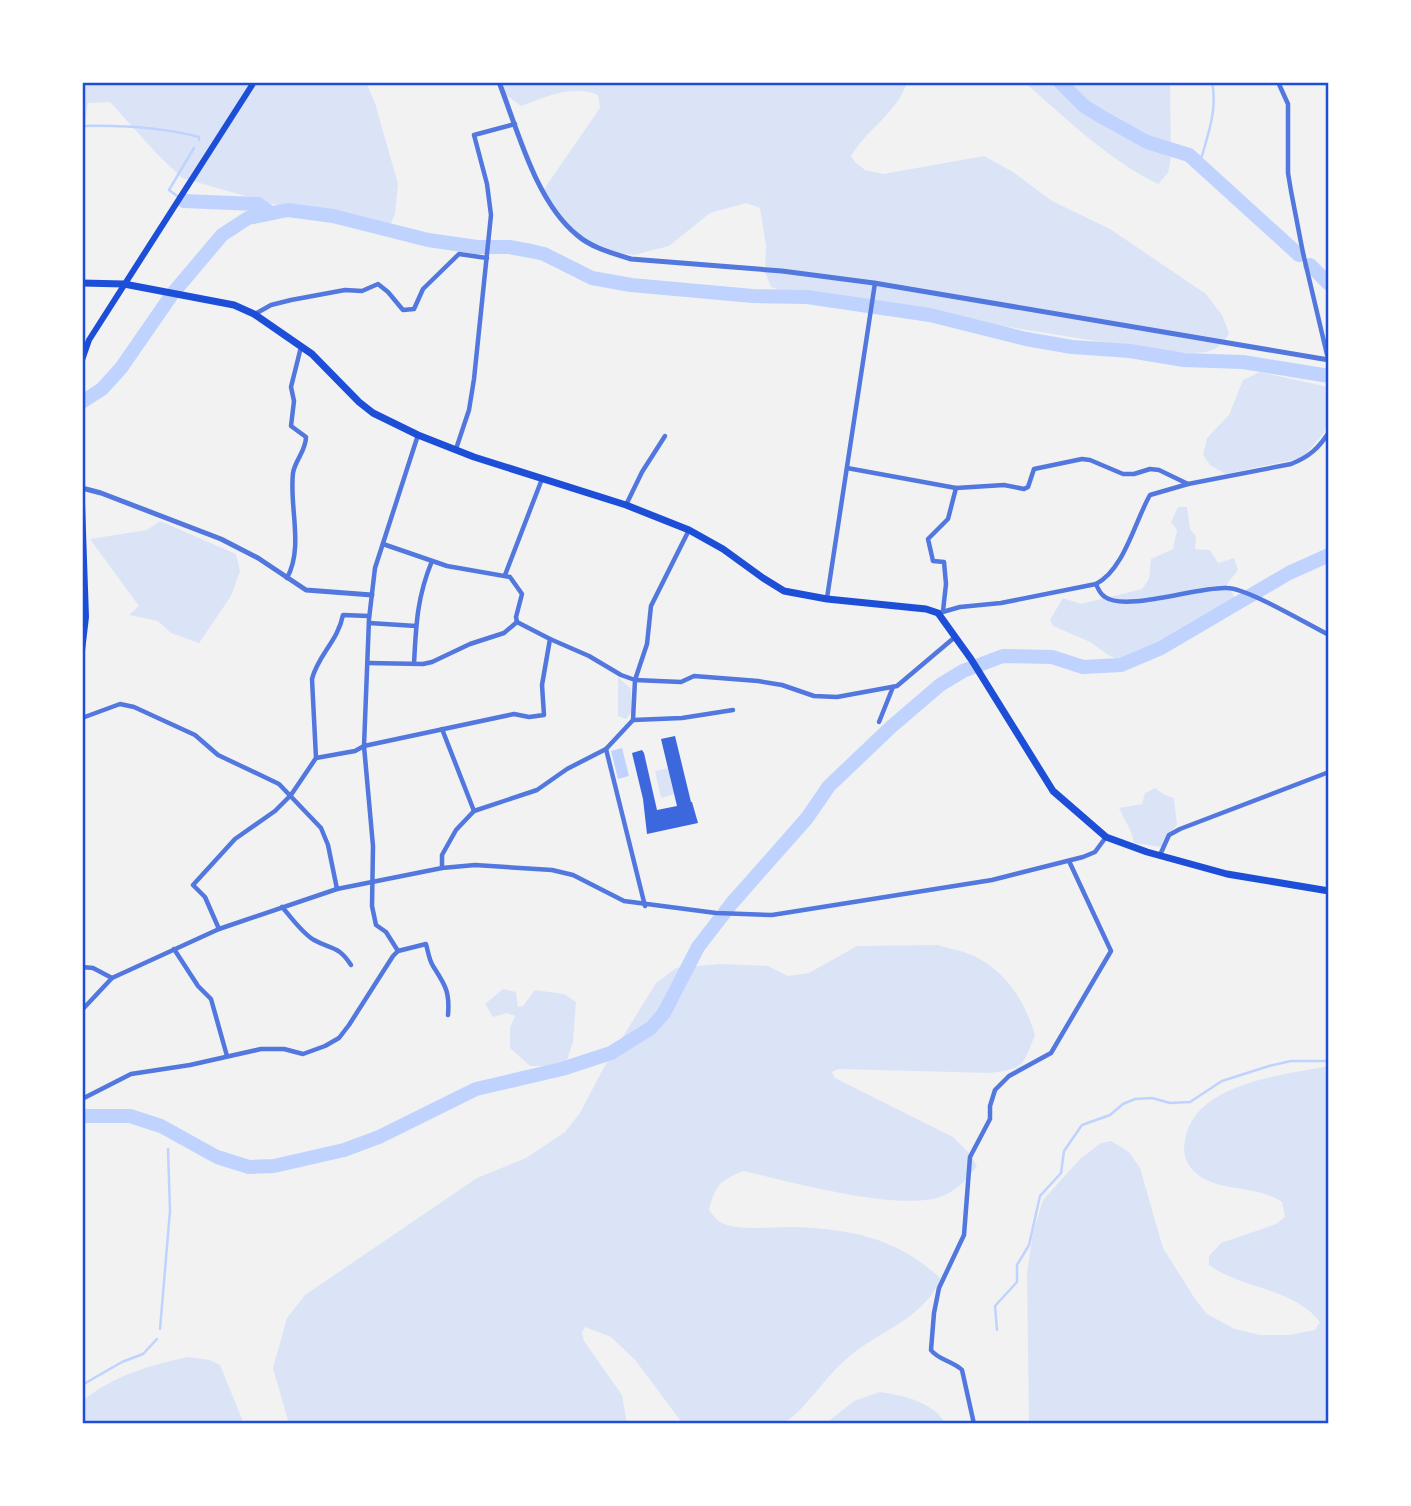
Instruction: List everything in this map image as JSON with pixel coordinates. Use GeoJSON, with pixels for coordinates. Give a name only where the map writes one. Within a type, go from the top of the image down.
{"type":"FeatureCollection","features":[{"type":"Feature","properties":{"kind":"main road"},"geometry":{"type":"LineString","coordinates":[[82,360],[89,340],[254,82]]}},
{"type":"Feature","properties":{"kind":"main road"},"geometry":{"type":"LineString","coordinates":[[82,283],[124,284],[234,305],[254,314],[312,354],[373,413],[418,435],[542,479],[626,505],[689,530],[723,549],[784,591],[827,599],[941,612],[1053,790],[1106,837],[1227,874],[1329,891]]}},
{"type":"Feature","properties":{"kind":"main road"},"geometry":{"type":"LineString","coordinates":[[82,503],[86,617],[82,651]]}},
{"type":"Feature","properties":{"kind":"street"},"geometry":{"type":"LineString","coordinates":[[499,82],[547,202],[569,228],[593,246],[631,258],[782,271],[874,283],[1329,361],[1291,191],[1288,173],[1288,104],[1278,82]]}},
{"type":"Feature","properties":{"kind":"street"},"geometry":{"type":"LineString","coordinates":[[456,449],[469,410],[474,379],[491,215],[487,184],[474,135],[515,124]]}},
{"type":"Feature","properties":{"kind":"street"},"geometry":{"type":"LineString","coordinates":[[254,314],[271,305],[291,300],[345,290],[362,290],[378,285],[388,292],[403,310],[409,311],[414,309],[424,289],[459,254],[487,256]]}},
{"type":"Feature","properties":{"kind":"street"},"geometry":{"type":"LineString","coordinates":[[827,599],[874,283]]}},
{"type":"Feature","properties":{"kind":"street"},"geometry":{"type":"LineString","coordinates":[[287,578],[292,569],[296,523],[291,500],[293,474],[295,463],[306,443],[306,437],[291,426],[294,401],[291,387],[301,347]]}},
{"type":"Feature","properties":{"kind":"street"},"geometry":{"type":"LineString","coordinates":[[956,488],[948,519],[928,539],[933,561],[944,562],[946,584],[941,612],[1096,584],[1109,572],[1127,546],[1150,495],[1188,484],[1291,464],[1306,458],[1320,446],[1329,432]]}},
{"type":"Feature","properties":{"kind":"street"},"geometry":{"type":"LineString","coordinates":[[398,951],[386,932],[376,925],[372,906],[373,846],[364,746],[369,623],[375,568],[418,435]]}},
{"type":"Feature","properties":{"kind":"street"},"geometry":{"type":"LineString","coordinates":[[626,505],[642,472],[665,436]]}},
{"type":"Feature","properties":{"kind":"street"},"geometry":{"type":"LineString","coordinates":[[847,468],[956,488],[1004,485],[1024,489],[1028,488],[1034,469],[1082,459],[1124,474],[1159,470],[1188,484]]}},
{"type":"Feature","properties":{"kind":"street"},"geometry":{"type":"LineString","coordinates":[[505,575],[542,479]]}},
{"type":"Feature","properties":{"kind":"street"},"geometry":{"type":"LineString","coordinates":[[82,488],[208,533],[258,558],[306,590],[317,593],[372,595]]}},
{"type":"Feature","properties":{"kind":"street"},"geometry":{"type":"LineString","coordinates":[[442,868],[442,855],[456,830],[474,811],[537,790],[567,769],[606,749],[633,720],[635,680],[647,644],[651,606],[689,530]]}},
{"type":"Feature","properties":{"kind":"street"},"geometry":{"type":"LineString","coordinates":[[383,544],[447,566],[510,577],[522,594],[517,622]]}},
{"type":"Feature","properties":{"kind":"street"},"geometry":{"type":"LineString","coordinates":[[414,664],[415,626],[422,585],[432,561]]}},
{"type":"Feature","properties":{"kind":"street"},"geometry":{"type":"LineString","coordinates":[[1096,584],[1107,599],[1129,601],[1225,587],[1243,592],[1329,635]]}},
{"type":"Feature","properties":{"kind":"street"},"geometry":{"type":"LineString","coordinates":[[219,929],[205,897],[193,885],[235,839],[268,817],[290,795],[316,758],[313,679],[315,669],[337,637],[343,615],[370,616]]}},
{"type":"Feature","properties":{"kind":"street"},"geometry":{"type":"LineString","coordinates":[[517,622],[635,680],[681,682],[694,676],[758,681],[782,685],[814,696],[836,697],[893,687],[908,679],[955,637]]}},
{"type":"Feature","properties":{"kind":"street"},"geometry":{"type":"LineString","coordinates":[[368,663],[432,662],[470,644],[499,636],[517,622]]}},
{"type":"Feature","properties":{"kind":"street"},"geometry":{"type":"LineString","coordinates":[[369,623],[415,626]]}},
{"type":"Feature","properties":{"kind":"street"},"geometry":{"type":"LineString","coordinates":[[316,758],[514,714],[529,717],[544,715],[542,685],[550,639]]}},
{"type":"Feature","properties":{"kind":"street"},"geometry":{"type":"LineString","coordinates":[[878,722],[893,687]]}},
{"type":"Feature","properties":{"kind":"street"},"geometry":{"type":"LineString","coordinates":[[82,718],[120,704],[134,707],[195,735],[218,755],[279,783],[321,828],[328,845],[337,888]]}},
{"type":"Feature","properties":{"kind":"street"},"geometry":{"type":"LineString","coordinates":[[633,720],[682,718],[733,709]]}},
{"type":"Feature","properties":{"kind":"street"},"geometry":{"type":"LineString","coordinates":[[441,729],[474,811]]}},
{"type":"Feature","properties":{"kind":"street"},"geometry":{"type":"LineString","coordinates":[[606,749],[645,906]]}},
{"type":"Feature","properties":{"kind":"street"},"geometry":{"type":"LineString","coordinates":[[1160,855],[1169,835],[1180,829],[1329,772]]}},
{"type":"Feature","properties":{"kind":"street"},"geometry":{"type":"LineString","coordinates":[[82,1010],[112,978],[219,929],[337,888],[442,868],[475,865],[552,870],[573,875],[624,901],[645,906],[772,915],[992,880],[1095,852],[1106,837]]}},
{"type":"Feature","properties":{"kind":"street"},"geometry":{"type":"LineString","coordinates":[[974,1424],[962,1370],[934,1355],[931,1350],[934,1313],[939,1288],[962,1240],[970,1157],[990,1119],[990,1106],[995,1090],[1009,1076],[1051,1054],[1111,951],[1069,861]]}},
{"type":"Feature","properties":{"kind":"street"},"geometry":{"type":"LineString","coordinates":[[282,907],[308,936],[316,942],[338,949],[351,965]]}},
{"type":"Feature","properties":{"kind":"street"},"geometry":{"type":"LineString","coordinates":[[82,1099],[131,1074],[174,1068],[261,1049],[284,1049],[303,1054],[324,1046],[339,1038],[398,951],[426,944],[431,965],[446,985],[448,1015]]}},
{"type":"Feature","properties":{"kind":"street"},"geometry":{"type":"LineString","coordinates":[[173,949],[198,986],[211,999],[227,1056]]}},
{"type":"Feature","properties":{"kind":"street"},"geometry":{"type":"LineString","coordinates":[[82,967],[93,968],[112,978]]}},
{"type":"Feature","properties":{"kind":"shaded area"},"geometry":{"type":"Polygon","coordinates":[[[82,82],[366,82],[375,103],[398,184],[395,214],[386,236],[182,178],[110,102],[88,103],[82,150],[82,82]]]}},
{"type":"Feature","properties":{"kind":"shaded area"},"geometry":{"type":"Polygon","coordinates":[[[499,82],[907,82],[897,102],[851,156],[865,170],[883,174],[984,156],[1013,172],[1052,201],[1110,229],[1206,294],[1222,315],[1229,333],[1218,347],[1212,350],[1171,353],[782,291],[771,287],[765,272],[766,246],[760,208],[746,203],[710,213],[669,246],[634,255],[604,251],[561,222],[542,192],[600,108],[598,95],[569,91],[521,106],[503,93],[499,82]]]}},
{"type":"Feature","properties":{"kind":"shaded area"},"geometry":{"type":"Polygon","coordinates":[[[1024,82],[1170,82],[1171,158],[1168,173],[1158,184],[1139,174],[1088,138],[1024,82]]]}},
{"type":"Feature","properties":{"kind":"shaded area"},"geometry":{"type":"Polygon","coordinates":[[[1260,372],[1328,387],[1329,416],[1324,433],[1302,458],[1226,474],[1210,465],[1203,455],[1207,438],[1229,415],[1243,380],[1260,372]]]}},
{"type":"Feature","properties":{"kind":"shaded area"},"geometry":{"type":"Polygon","coordinates":[[[1178,507],[1187,507],[1190,529],[1196,536],[1195,549],[1210,550],[1218,563],[1234,558],[1238,570],[1227,584],[1235,598],[1168,641],[1125,662],[1110,656],[1090,642],[1053,626],[1050,620],[1063,598],[1081,604],[1142,589],[1149,579],[1151,559],[1173,549],[1177,530],[1171,522],[1178,507]]]}},
{"type":"Feature","properties":{"kind":"shaded area"},"geometry":{"type":"Polygon","coordinates":[[[160,521],[236,554],[240,571],[231,596],[199,643],[171,633],[158,621],[129,615],[139,606],[90,539],[147,530],[160,521]]]}},
{"type":"Feature","properties":{"kind":"shaded area"},"geometry":{"type":"Polygon","coordinates":[[[618,677],[631,689],[632,711],[626,719],[618,716],[618,677]]]}},
{"type":"Feature","properties":{"kind":"shaded area"},"geometry":{"type":"Polygon","coordinates":[[[668,768],[674,794],[661,798],[655,771],[668,768]]]}},
{"type":"Feature","properties":{"kind":"shaded area"},"geometry":{"type":"Polygon","coordinates":[[[1155,788],[1174,798],[1177,825],[1167,835],[1162,847],[1134,843],[1119,808],[1142,804],[1145,793],[1155,788]]]}},
{"type":"Feature","properties":{"kind":"shaded area"},"geometry":{"type":"Polygon","coordinates":[[[938,945],[976,957],[997,972],[1014,990],[1035,1035],[1021,1064],[990,1073],[838,1069],[832,1072],[835,1078],[953,1137],[970,1154],[977,1166],[967,1178],[945,1195],[927,1200],[903,1201],[846,1194],[743,1171],[719,1185],[711,1202],[709,1210],[727,1225],[746,1228],[817,1228],[855,1234],[891,1245],[925,1265],[941,1279],[922,1306],[843,1362],[800,1410],[783,1424],[683,1424],[636,1361],[611,1337],[585,1327],[582,1333],[584,1341],[622,1395],[627,1424],[289,1424],[273,1368],[287,1318],[305,1295],[477,1178],[526,1158],[565,1132],[580,1113],[603,1069],[656,983],[676,968],[719,964],[768,966],[788,976],[809,973],[857,946],[938,945]]]}},
{"type":"Feature","properties":{"kind":"shaded area"},"geometry":{"type":"Polygon","coordinates":[[[503,989],[516,992],[518,1007],[523,1006],[535,990],[564,994],[576,1002],[573,1042],[566,1063],[530,1066],[510,1048],[510,1028],[515,1016],[507,1013],[493,1017],[485,1004],[503,989]]]}},
{"type":"Feature","properties":{"kind":"shaded area"},"geometry":{"type":"Polygon","coordinates":[[[1329,1066],[1329,1424],[1029,1424],[1027,1274],[1033,1232],[1043,1200],[1080,1159],[1101,1143],[1111,1141],[1129,1152],[1140,1168],[1163,1248],[1207,1314],[1235,1329],[1260,1335],[1289,1335],[1315,1330],[1320,1322],[1296,1302],[1222,1273],[1209,1265],[1209,1256],[1221,1243],[1276,1224],[1285,1217],[1282,1202],[1272,1196],[1206,1180],[1190,1167],[1184,1145],[1192,1121],[1205,1106],[1222,1094],[1266,1078],[1329,1066]]]}},
{"type":"Feature","properties":{"kind":"shaded area"},"geometry":{"type":"Polygon","coordinates":[[[188,1357],[210,1360],[220,1365],[244,1424],[82,1424],[82,1401],[94,1392],[132,1373],[188,1357]]]}},
{"type":"Feature","properties":{"kind":"shaded area"},"geometry":{"type":"Polygon","coordinates":[[[880,1392],[925,1405],[946,1424],[825,1424],[854,1401],[880,1392]]]}},
{"type":"Feature","properties":{"kind":"water"},"geometry":{"type":"Polygon","coordinates":[[[622,748],[629,776],[618,779],[611,751],[622,748]]]}},
{"type":"Feature","properties":{"kind":"building"},"geometry":{"type":"Polygon","coordinates":[[[675,736],[698,823],[647,834],[643,799],[632,753],[642,750],[644,753],[657,810],[677,806],[661,739],[675,736]]]}},
{"type":"Feature","properties":{"kind":"waterway"},"geometry":{"type":"LineString","coordinates":[[1060,82],[1084,106],[1102,117],[1147,142],[1189,155],[1299,255]]}},
{"type":"Feature","properties":{"kind":"waterway"},"geometry":{"type":"LineString","coordinates":[[1200,163],[1213,113],[1212,82]]}},
{"type":"Feature","properties":{"kind":"waterway"},"geometry":{"type":"LineString","coordinates":[[82,126],[156,129],[199,137],[199,140]]}},
{"type":"Feature","properties":{"kind":"waterway"},"geometry":{"type":"LineString","coordinates":[[184,201],[169,190],[194,148]]}},
{"type":"Feature","properties":{"kind":"waterway"},"geometry":{"type":"LineString","coordinates":[[184,201],[258,204],[270,212]]}},
{"type":"Feature","properties":{"kind":"waterway"},"geometry":{"type":"LineString","coordinates":[[82,402],[102,389],[121,368],[173,293],[222,235],[248,218],[288,210],[333,216],[428,240],[531,251],[544,254],[592,278],[631,285],[753,296],[807,297],[930,315],[1026,339],[1072,347],[1130,351],[1184,360],[1243,362],[1329,376]]}},
{"type":"Feature","properties":{"kind":"waterway"},"geometry":{"type":"LineString","coordinates":[[1310,265],[1329,284]]}},
{"type":"Feature","properties":{"kind":"waterway"},"geometry":{"type":"LineString","coordinates":[[82,1116],[130,1116],[161,1126],[217,1157],[249,1167],[274,1166],[344,1150],[379,1137],[476,1089],[562,1069],[611,1053],[651,1028],[664,1013],[698,947],[732,903],[807,818],[829,786],[940,685],[963,671],[1003,656],[1052,657],[1083,667],[1121,665],[1161,648],[1289,573],[1329,555]]}},
{"type":"Feature","properties":{"kind":"waterway"},"geometry":{"type":"LineString","coordinates":[[997,1330],[995,1306],[1017,1282],[1017,1265],[1029,1245],[1040,1196],[1061,1173],[1064,1151],[1082,1125],[1110,1115],[1123,1104],[1135,1099],[1190,1102],[1222,1081],[1269,1066],[1291,1061],[1329,1061]]}},
{"type":"Feature","properties":{"kind":"waterway"},"geometry":{"type":"LineString","coordinates":[[175,1139],[177,1134]]}},
{"type":"Feature","properties":{"kind":"waterway"},"geometry":{"type":"LineString","coordinates":[[160,1329],[170,1211],[168,1149]]}},
{"type":"Feature","properties":{"kind":"waterway"},"geometry":{"type":"LineString","coordinates":[[82,1385],[122,1362],[143,1354],[157,1339]]}}]}
